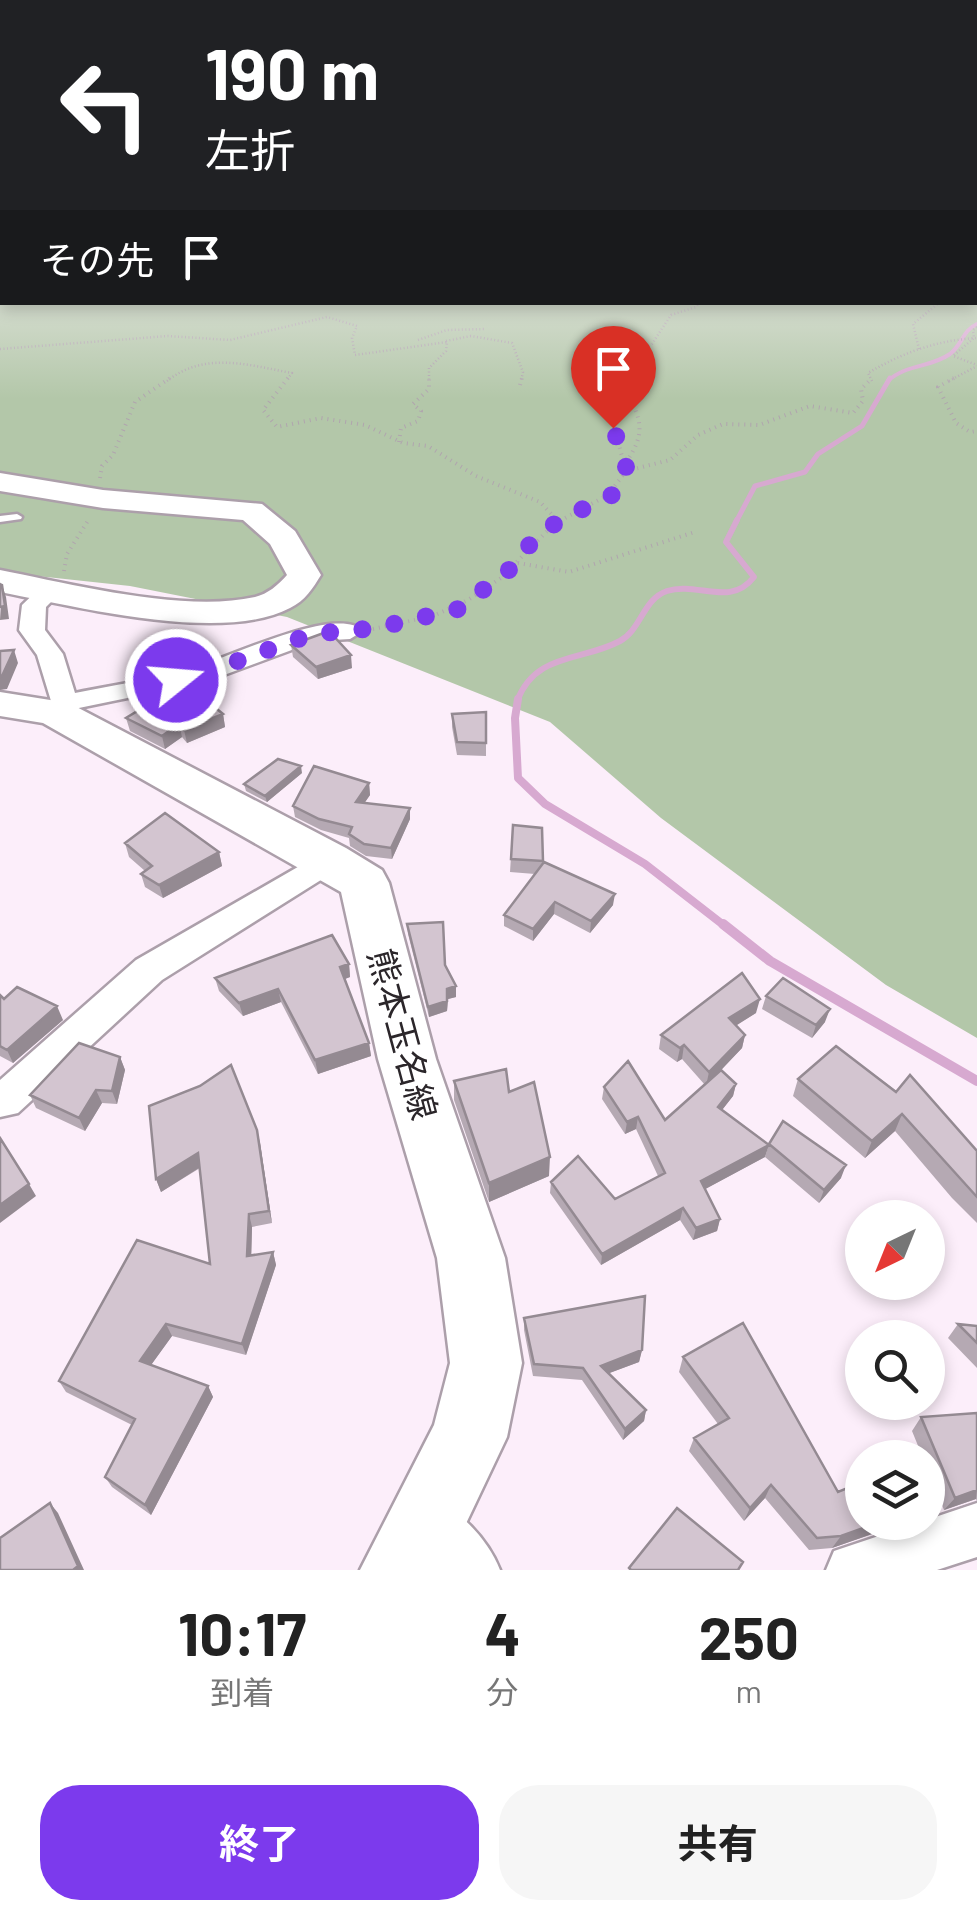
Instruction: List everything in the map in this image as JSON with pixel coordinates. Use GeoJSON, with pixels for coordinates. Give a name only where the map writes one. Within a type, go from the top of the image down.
{"type":"FeatureCollection","features":[{"type":"Feature","properties":{"kind":"main road"},"geometry":{"type":"LineString","coordinates":[[0,482],[104,499],[251,511],[267,519],[282,534],[304,576],[287,596],[254,609],[161,606],[0,580]]}},
{"type":"Feature","properties":{"kind":"main road","name":"熊本玉名線"},"geometry":{"type":"LineString","coordinates":[[40,706],[329,860],[364,883],[406,1058],[474,1276],[486,1363],[469,1438],[415,1546]]}},
{"type":"Feature","properties":{"kind":"street"},"geometry":{"type":"LineString","coordinates":[[51,590],[34,605],[32,630],[50,654],[40,706],[196,676],[312,634],[350,630]]}},
{"type":"Feature","properties":{"kind":"street"},"geometry":{"type":"LineString","coordinates":[[0,1098],[4,1100],[149,970],[329,860]]}},
{"type":"Feature","properties":{"kind":"street"},"geometry":{"type":"LineString","coordinates":[[853,1570],[977,1530]]}},
{"type":"Feature","properties":{"kind":"street"},"geometry":{"type":"LineString","coordinates":[[415,1546],[473,1570]]}},
{"type":"Feature","properties":{"kind":"lane"},"geometry":{"type":"LineString","coordinates":[[0,519],[17,517]]}},
{"type":"Feature","properties":{"kind":"path"},"geometry":{"type":"LineString","coordinates":[[350,630],[432,618],[458,609],[518,563],[530,544],[558,521],[605,501],[626,471],[604,391],[606,371],[659,340],[671,315],[697,305]]}},
{"type":"Feature","properties":{"kind":"path"},"geometry":{"type":"LineString","coordinates":[[919,349],[913,324],[936,305]]}},
{"type":"Feature","properties":{"kind":"path"},"geometry":{"type":"LineString","coordinates":[[0,349],[168,336],[230,340],[327,317],[357,326],[352,338],[354,355],[385,354],[447,330],[486,329]]}},
{"type":"Feature","properties":{"kind":"path"},"geometry":{"type":"LineString","coordinates":[[977,328],[973,338],[953,356],[977,366]]}},
{"type":"Feature","properties":{"kind":"path"},"geometry":{"type":"LineString","coordinates":[[402,346],[470,336],[512,343],[523,372],[520,385]]}},
{"type":"Feature","properties":{"kind":"path"},"geometry":{"type":"LineString","coordinates":[[626,471],[670,460],[698,436],[722,424],[759,426],[810,406],[854,413],[863,400],[861,389],[873,380],[868,372],[919,349],[973,338]]}},
{"type":"Feature","properties":{"kind":"path"},"geometry":{"type":"LineString","coordinates":[[399,442],[401,428],[418,421],[422,411],[413,404],[429,390],[429,368],[446,351],[447,342],[443,342]]}},
{"type":"Feature","properties":{"kind":"path"},"geometry":{"type":"LineString","coordinates":[[51,590],[64,572],[67,554],[75,540],[104,499],[102,466],[113,456],[135,402],[152,395],[194,362],[292,372],[263,410],[278,427],[322,418],[350,420],[399,442],[428,446],[476,476],[540,502],[558,521]]}},
{"type":"Feature","properties":{"kind":"path"},"geometry":{"type":"LineString","coordinates":[[977,366],[938,387],[956,423],[970,432],[977,431]]}},
{"type":"Feature","properties":{"kind":"path"},"geometry":{"type":"LineString","coordinates":[[626,462],[642,440],[637,410],[626,393],[635,384]]}},
{"type":"Feature","properties":{"kind":"path"},"geometry":{"type":"LineString","coordinates":[[518,563],[569,572],[695,532]]}},
{"type":"Feature","properties":{"kind":"green space"},"geometry":{"type":"Polygon","coordinates":[[[0,305],[977,305],[977,1038],[886,985],[661,818],[550,722],[287,617],[130,586],[0,572],[0,305]]]}},
{"type":"Feature","properties":{"kind":"building"},"geometry":{"type":"Polygon","coordinates":[[[0,584],[5,606],[0,607],[0,584]]]}},
{"type":"Feature","properties":{"kind":"building"},"geometry":{"type":"Polygon","coordinates":[[[329,631],[351,655],[316,667],[291,645],[329,631]]]}},
{"type":"Feature","properties":{"kind":"building"},"geometry":{"type":"Polygon","coordinates":[[[14,650],[2,676],[0,677],[0,651],[14,650]]]}},
{"type":"Feature","properties":{"kind":"building"},"geometry":{"type":"Polygon","coordinates":[[[202,697],[223,714],[184,730],[179,724],[162,736],[126,718],[144,707],[156,717],[202,697]]]}},
{"type":"Feature","properties":{"kind":"building"},"geometry":{"type":"Polygon","coordinates":[[[486,712],[486,743],[457,742],[452,714],[486,712]]]}},
{"type":"Feature","properties":{"kind":"building"},"geometry":{"type":"Polygon","coordinates":[[[278,759],[301,766],[265,796],[244,784],[278,759]]]}},
{"type":"Feature","properties":{"kind":"building"},"geometry":{"type":"Polygon","coordinates":[[[314,766],[369,783],[356,802],[410,808],[391,848],[364,844],[349,834],[352,827],[319,819],[293,806],[314,766]]]}},
{"type":"Feature","properties":{"kind":"building"},"geometry":{"type":"Polygon","coordinates":[[[165,813],[219,852],[159,885],[141,874],[152,866],[125,843],[165,813]]]}},
{"type":"Feature","properties":{"kind":"building"},"geometry":{"type":"Polygon","coordinates":[[[513,825],[542,828],[543,861],[511,859],[513,825]]]}},
{"type":"Feature","properties":{"kind":"building"},"geometry":{"type":"Polygon","coordinates":[[[544,862],[615,894],[591,921],[555,902],[533,929],[504,915],[544,862]]]}},
{"type":"Feature","properties":{"kind":"building"},"geometry":{"type":"Polygon","coordinates":[[[443,922],[445,965],[456,986],[447,989],[447,1001],[428,1007],[407,924],[443,922]]]}},
{"type":"Feature","properties":{"kind":"building"},"geometry":{"type":"Polygon","coordinates":[[[332,935],[349,964],[340,967],[369,1043],[315,1060],[278,989],[239,1003],[215,978],[332,935]]]}},
{"type":"Feature","properties":{"kind":"building"},"geometry":{"type":"Polygon","coordinates":[[[742,973],[760,999],[729,1018],[745,1035],[709,1072],[684,1045],[680,1048],[661,1035],[742,973]]]}},
{"type":"Feature","properties":{"kind":"building"},"geometry":{"type":"Polygon","coordinates":[[[783,978],[830,1009],[816,1025],[766,996],[783,978]]]}},
{"type":"Feature","properties":{"kind":"building"},"geometry":{"type":"Polygon","coordinates":[[[17,987],[57,1006],[7,1050],[0,1046],[0,995],[4,999],[17,987]]]}},
{"type":"Feature","properties":{"kind":"building"},"geometry":{"type":"Polygon","coordinates":[[[79,1043],[120,1057],[112,1091],[96,1090],[79,1118],[30,1095],[79,1043]]]}},
{"type":"Feature","properties":{"kind":"building"},"geometry":{"type":"Polygon","coordinates":[[[836,1046],[896,1092],[910,1075],[977,1151],[977,1197],[902,1114],[872,1141],[798,1079],[836,1046]]]}},
{"type":"Feature","properties":{"kind":"building"},"geometry":{"type":"Polygon","coordinates":[[[628,1061],[665,1120],[721,1070],[736,1084],[718,1107],[769,1145],[701,1181],[720,1219],[696,1228],[683,1208],[602,1254],[551,1182],[578,1156],[615,1199],[665,1173],[638,1117],[627,1122],[604,1087],[628,1061]]]}},
{"type":"Feature","properties":{"kind":"building"},"geometry":{"type":"Polygon","coordinates":[[[231,1065],[257,1130],[269,1211],[249,1214],[247,1256],[273,1252],[242,1344],[166,1324],[140,1361],[208,1386],[145,1505],[105,1477],[135,1419],[59,1381],[137,1240],[210,1264],[198,1153],[156,1179],[149,1106],[200,1086],[231,1065]]]}},
{"type":"Feature","properties":{"kind":"building"},"geometry":{"type":"Polygon","coordinates":[[[506,1069],[509,1092],[534,1082],[550,1157],[489,1183],[454,1081],[506,1069]]]}},
{"type":"Feature","properties":{"kind":"building"},"geometry":{"type":"Polygon","coordinates":[[[783,1121],[846,1165],[824,1190],[769,1144],[783,1121]]]}},
{"type":"Feature","properties":{"kind":"building"},"geometry":{"type":"Polygon","coordinates":[[[0,1138],[29,1184],[0,1205],[0,1138]]]}},
{"type":"Feature","properties":{"kind":"building"},"geometry":{"type":"Polygon","coordinates":[[[645,1296],[642,1350],[601,1366],[646,1410],[625,1429],[583,1368],[534,1364],[524,1318],[645,1296]]]}},
{"type":"Feature","properties":{"kind":"building"},"geometry":{"type":"Polygon","coordinates":[[[743,1323],[838,1492],[845,1489],[845,1535],[817,1538],[771,1485],[750,1508],[694,1438],[729,1418],[683,1357],[743,1323]]]}},
{"type":"Feature","properties":{"kind":"building"},"geometry":{"type":"Polygon","coordinates":[[[958,1324],[977,1326],[977,1343],[958,1324]]]}},
{"type":"Feature","properties":{"kind":"building"},"geometry":{"type":"Polygon","coordinates":[[[977,1413],[977,1490],[955,1498],[945,1474],[945,1440],[931,1440],[922,1420],[945,1420],[945,1415],[977,1413]]]}},
{"type":"Feature","properties":{"kind":"building"},"geometry":{"type":"Polygon","coordinates":[[[50,1503],[78,1566],[73,1570],[0,1570],[0,1538],[50,1503]]]}},
{"type":"Feature","properties":{"kind":"building"},"geometry":{"type":"Polygon","coordinates":[[[677,1508],[743,1562],[738,1570],[629,1568],[677,1508]]]}},
{"type":"Feature","properties":{"kind":"waterway"},"geometry":{"type":"LineString","coordinates":[[888,381],[950,354],[977,324]]}},
{"type":"Feature","properties":{"kind":"waterway"},"geometry":{"type":"LineString","coordinates":[[736,522],[755,486],[805,472],[818,454],[862,426],[888,381]]}},
{"type":"Feature","properties":{"kind":"waterway"},"geometry":{"type":"LineString","coordinates":[[518,699],[525,685],[548,666],[605,648],[627,636],[652,601],[667,591],[724,592],[745,586],[754,577],[726,542],[736,522]]}},
{"type":"Feature","properties":{"kind":"waterway"},"geometry":{"type":"LineString","coordinates":[[518,699],[518,778],[545,804],[645,864],[726,927]]}},
{"type":"Feature","properties":{"kind":"waterway"},"geometry":{"type":"LineString","coordinates":[[723,924],[770,961],[977,1081]]}},
{"type":"Feature","properties":{"kind":"route"},"geometry":{"type":"LineString","coordinates":[[176,680],[312,634],[376,628],[458,609],[518,563],[530,544],[558,521],[612,495],[626,471],[613,428]]}}]}
